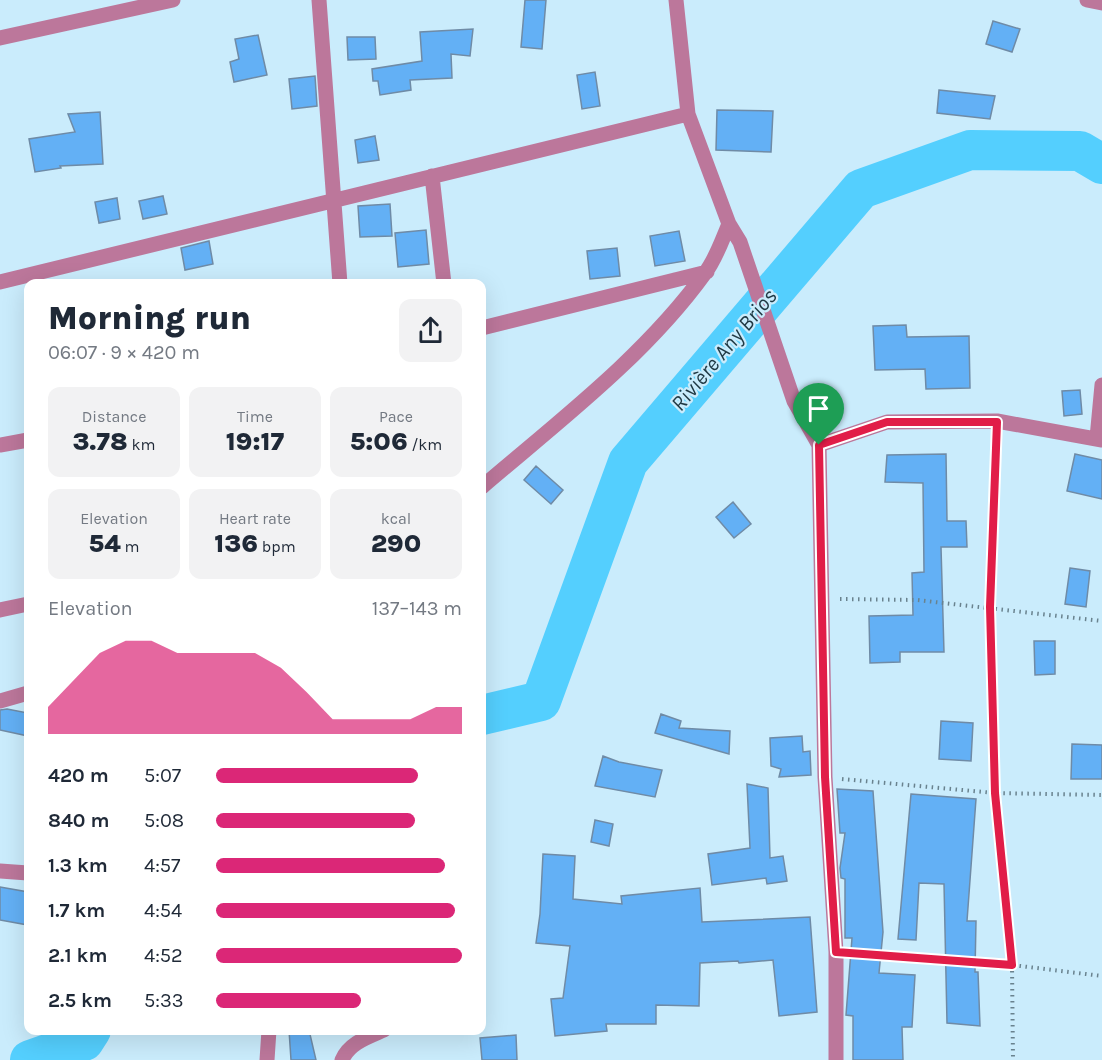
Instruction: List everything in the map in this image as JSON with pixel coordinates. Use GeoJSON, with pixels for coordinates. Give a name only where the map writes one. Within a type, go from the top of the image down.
{"type":"FeatureCollection","features":[{"type":"Feature","properties":{"kind":"street"},"geometry":{"type":"LineString","coordinates":[[0,38],[173,0]]}},
{"type":"Feature","properties":{"kind":"street"},"geometry":{"type":"LineString","coordinates":[[319,0],[340,279]]}},
{"type":"Feature","properties":{"kind":"street"},"geometry":{"type":"LineString","coordinates":[[676,0],[688,114],[729,224],[740,242],[794,401],[819,445],[824,599],[825,777],[836,952],[836,1060]]}},
{"type":"Feature","properties":{"kind":"street"},"geometry":{"type":"LineString","coordinates":[[1087,0],[1102,3]]}},
{"type":"Feature","properties":{"kind":"street"},"geometry":{"type":"LineString","coordinates":[[0,282],[688,114]]}},
{"type":"Feature","properties":{"kind":"street"},"geometry":{"type":"LineString","coordinates":[[432,176],[443,279]]}},
{"type":"Feature","properties":{"kind":"street"},"geometry":{"type":"LineString","coordinates":[[486,484],[589,395],[655,333],[707,272],[729,224]]}},
{"type":"Feature","properties":{"kind":"street"},"geometry":{"type":"LineString","coordinates":[[486,327],[707,272]]}},
{"type":"Feature","properties":{"kind":"street"},"geometry":{"type":"LineString","coordinates":[[819,445],[887,422],[997,422],[1099,439],[1102,385]]}},
{"type":"Feature","properties":{"kind":"street"},"geometry":{"type":"LineString","coordinates":[[0,445],[24,441]]}},
{"type":"Feature","properties":{"kind":"street"},"geometry":{"type":"LineString","coordinates":[[0,610],[24,605]]}},
{"type":"Feature","properties":{"kind":"street"},"geometry":{"type":"LineString","coordinates":[[0,701],[24,694]]}},
{"type":"Feature","properties":{"kind":"street"},"geometry":{"type":"LineString","coordinates":[[0,871],[24,873]]}},
{"type":"Feature","properties":{"kind":"street"},"geometry":{"type":"LineString","coordinates":[[267,1060],[269,1035]]}},
{"type":"Feature","properties":{"kind":"street"},"geometry":{"type":"LineString","coordinates":[[342,1060],[346,1051],[374,1035]]}},
{"type":"Feature","properties":{"kind":"path"},"geometry":{"type":"LineString","coordinates":[[997,422],[990,607],[995,793],[1012,965],[1013,1060]]}},
{"type":"Feature","properties":{"kind":"path"},"geometry":{"type":"LineString","coordinates":[[824,599],[917,600],[1102,621]]}},
{"type":"Feature","properties":{"kind":"path"},"geometry":{"type":"LineString","coordinates":[[825,777],[995,793],[1102,795]]}},
{"type":"Feature","properties":{"kind":"path"},"geometry":{"type":"LineString","coordinates":[[836,952],[1012,965],[1102,976]]}},
{"type":"Feature","properties":{"kind":"building"},"geometry":{"type":"Polygon","coordinates":[[[525,0],[546,0],[542,49],[521,47],[525,0]]]}},
{"type":"Feature","properties":{"kind":"building"},"geometry":{"type":"Polygon","coordinates":[[[993,21],[1020,29],[1012,52],[986,44],[993,21]]]}},
{"type":"Feature","properties":{"kind":"building"},"geometry":{"type":"Polygon","coordinates":[[[473,29],[470,56],[451,54],[452,78],[410,80],[411,90],[380,95],[378,81],[373,81],[372,69],[422,61],[420,32],[473,29]]]}},
{"type":"Feature","properties":{"kind":"building"},"geometry":{"type":"Polygon","coordinates":[[[258,35],[267,75],[234,82],[230,62],[239,59],[235,39],[258,35]]]}},
{"type":"Feature","properties":{"kind":"building"},"geometry":{"type":"Polygon","coordinates":[[[347,37],[375,37],[376,59],[348,60],[347,37]]]}},
{"type":"Feature","properties":{"kind":"building"},"geometry":{"type":"Polygon","coordinates":[[[595,72],[600,106],[582,109],[577,75],[595,72]]]}},
{"type":"Feature","properties":{"kind":"building"},"geometry":{"type":"Polygon","coordinates":[[[315,76],[317,106],[292,109],[289,79],[315,76]]]}},
{"type":"Feature","properties":{"kind":"building"},"geometry":{"type":"Polygon","coordinates":[[[939,90],[995,96],[990,119],[937,113],[939,90]]]}},
{"type":"Feature","properties":{"kind":"building"},"geometry":{"type":"Polygon","coordinates":[[[717,110],[773,111],[771,152],[716,150],[717,110]]]}},
{"type":"Feature","properties":{"kind":"building"},"geometry":{"type":"Polygon","coordinates":[[[100,112],[103,164],[60,166],[61,168],[35,172],[29,139],[75,132],[68,114],[100,112]]]}},
{"type":"Feature","properties":{"kind":"building"},"geometry":{"type":"Polygon","coordinates":[[[375,136],[379,160],[358,163],[355,140],[375,136]]]}},
{"type":"Feature","properties":{"kind":"building"},"geometry":{"type":"Polygon","coordinates":[[[163,196],[167,214],[143,219],[139,201],[163,196]]]}},
{"type":"Feature","properties":{"kind":"building"},"geometry":{"type":"Polygon","coordinates":[[[117,198],[120,219],[99,223],[95,202],[117,198]]]}},
{"type":"Feature","properties":{"kind":"building"},"geometry":{"type":"Polygon","coordinates":[[[390,204],[392,236],[360,237],[358,206],[390,204]]]}},
{"type":"Feature","properties":{"kind":"building"},"geometry":{"type":"Polygon","coordinates":[[[426,230],[429,264],[398,267],[395,233],[426,230]]]}},
{"type":"Feature","properties":{"kind":"building"},"geometry":{"type":"Polygon","coordinates":[[[679,231],[685,261],[655,266],[650,236],[679,231]]]}},
{"type":"Feature","properties":{"kind":"building"},"geometry":{"type":"Polygon","coordinates":[[[209,241],[213,264],[185,270],[181,248],[209,241]]]}},
{"type":"Feature","properties":{"kind":"building"},"geometry":{"type":"Polygon","coordinates":[[[617,248],[620,276],[590,279],[587,251],[617,248]]]}},
{"type":"Feature","properties":{"kind":"building"},"geometry":{"type":"Polygon","coordinates":[[[906,325],[907,337],[969,336],[970,388],[926,389],[925,369],[875,370],[873,326],[906,325]]]}},
{"type":"Feature","properties":{"kind":"building"},"geometry":{"type":"Polygon","coordinates":[[[1080,390],[1082,414],[1064,416],[1062,391],[1080,390]]]}},
{"type":"Feature","properties":{"kind":"building"},"geometry":{"type":"Polygon","coordinates":[[[946,454],[947,521],[966,521],[967,547],[941,547],[944,652],[900,652],[900,662],[870,663],[869,616],[913,615],[912,573],[924,572],[923,483],[885,482],[887,455],[946,454]]]}},
{"type":"Feature","properties":{"kind":"building"},"geometry":{"type":"Polygon","coordinates":[[[1075,454],[1102,460],[1102,499],[1067,491],[1075,454]]]}},
{"type":"Feature","properties":{"kind":"building"},"geometry":{"type":"Polygon","coordinates":[[[536,466],[563,490],[551,504],[524,480],[536,466]]]}},
{"type":"Feature","properties":{"kind":"building"},"geometry":{"type":"Polygon","coordinates":[[[733,502],[751,524],[734,538],[716,517],[733,502]]]}},
{"type":"Feature","properties":{"kind":"building"},"geometry":{"type":"Polygon","coordinates":[[[1070,568],[1090,571],[1086,607],[1065,604],[1070,568]]]}},
{"type":"Feature","properties":{"kind":"building"},"geometry":{"type":"Polygon","coordinates":[[[1034,641],[1055,641],[1055,674],[1035,675],[1034,641]]]}},
{"type":"Feature","properties":{"kind":"building"},"geometry":{"type":"Polygon","coordinates":[[[0,710],[24,712],[24,735],[0,730],[0,710]]]}},
{"type":"Feature","properties":{"kind":"building"},"geometry":{"type":"Polygon","coordinates":[[[661,714],[681,721],[679,728],[730,731],[729,754],[655,733],[661,714]]]}},
{"type":"Feature","properties":{"kind":"building"},"geometry":{"type":"Polygon","coordinates":[[[941,721],[973,723],[971,761],[939,759],[941,721]]]}},
{"type":"Feature","properties":{"kind":"building"},"geometry":{"type":"Polygon","coordinates":[[[802,736],[803,752],[810,751],[811,775],[779,777],[781,769],[771,766],[770,738],[802,736]]]}},
{"type":"Feature","properties":{"kind":"building"},"geometry":{"type":"Polygon","coordinates":[[[1072,744],[1102,745],[1102,779],[1071,779],[1072,744]]]}},
{"type":"Feature","properties":{"kind":"building"},"geometry":{"type":"Polygon","coordinates":[[[603,756],[619,762],[662,770],[655,797],[595,786],[603,756]]]}},
{"type":"Feature","properties":{"kind":"building"},"geometry":{"type":"Polygon","coordinates":[[[747,784],[768,788],[770,858],[783,856],[787,881],[767,884],[766,878],[712,885],[708,854],[750,848],[747,784]]]}},
{"type":"Feature","properties":{"kind":"building"},"geometry":{"type":"Polygon","coordinates":[[[837,789],[873,791],[883,932],[879,973],[915,975],[912,1027],[902,1027],[903,1060],[853,1060],[853,1016],[846,1015],[852,938],[845,938],[845,879],[841,878],[840,868],[845,833],[840,833],[837,789]]]}},
{"type":"Feature","properties":{"kind":"building"},"geometry":{"type":"Polygon","coordinates":[[[911,794],[976,799],[967,921],[976,921],[975,972],[978,972],[980,1026],[947,1023],[944,884],[919,883],[916,940],[898,939],[911,794]]]}},
{"type":"Feature","properties":{"kind":"building"},"geometry":{"type":"Polygon","coordinates":[[[595,820],[613,824],[609,846],[591,842],[595,820]]]}},
{"type":"Feature","properties":{"kind":"building"},"geometry":{"type":"Polygon","coordinates":[[[543,854],[575,856],[573,899],[622,904],[621,896],[700,888],[702,922],[810,917],[817,1012],[779,1016],[773,960],[700,963],[699,1006],[656,1005],[656,1024],[606,1024],[607,1031],[555,1036],[551,999],[563,998],[570,946],[536,943],[543,854]]]}},
{"type":"Feature","properties":{"kind":"building"},"geometry":{"type":"Polygon","coordinates":[[[0,887],[24,891],[24,924],[0,920],[0,887]]]}},
{"type":"Feature","properties":{"kind":"building"},"geometry":{"type":"Polygon","coordinates":[[[289,1035],[310,1035],[316,1060],[291,1060],[289,1035]]]}},
{"type":"Feature","properties":{"kind":"building"},"geometry":{"type":"Polygon","coordinates":[[[516,1035],[517,1060],[482,1060],[480,1038],[516,1035]]]}},
{"type":"Feature","properties":{"kind":"waterway","name":"Rivière Any Brios"},"geometry":{"type":"LineString","coordinates":[[486,714],[541,701],[628,462],[861,189],[970,150],[1080,151],[1102,164]]}},
{"type":"Feature","properties":{"kind":"waterway","name":"Rivière Any Brios"},"geometry":{"type":"LineString","coordinates":[[30,1060],[84,1041],[88,1035]]}},
{"type":"Feature","properties":{"kind":"route"},"geometry":{"type":"LineString","coordinates":[[887,422],[997,422],[990,607],[995,793],[1012,965],[836,952],[825,777],[824,599],[819,445],[887,422]]}}]}
